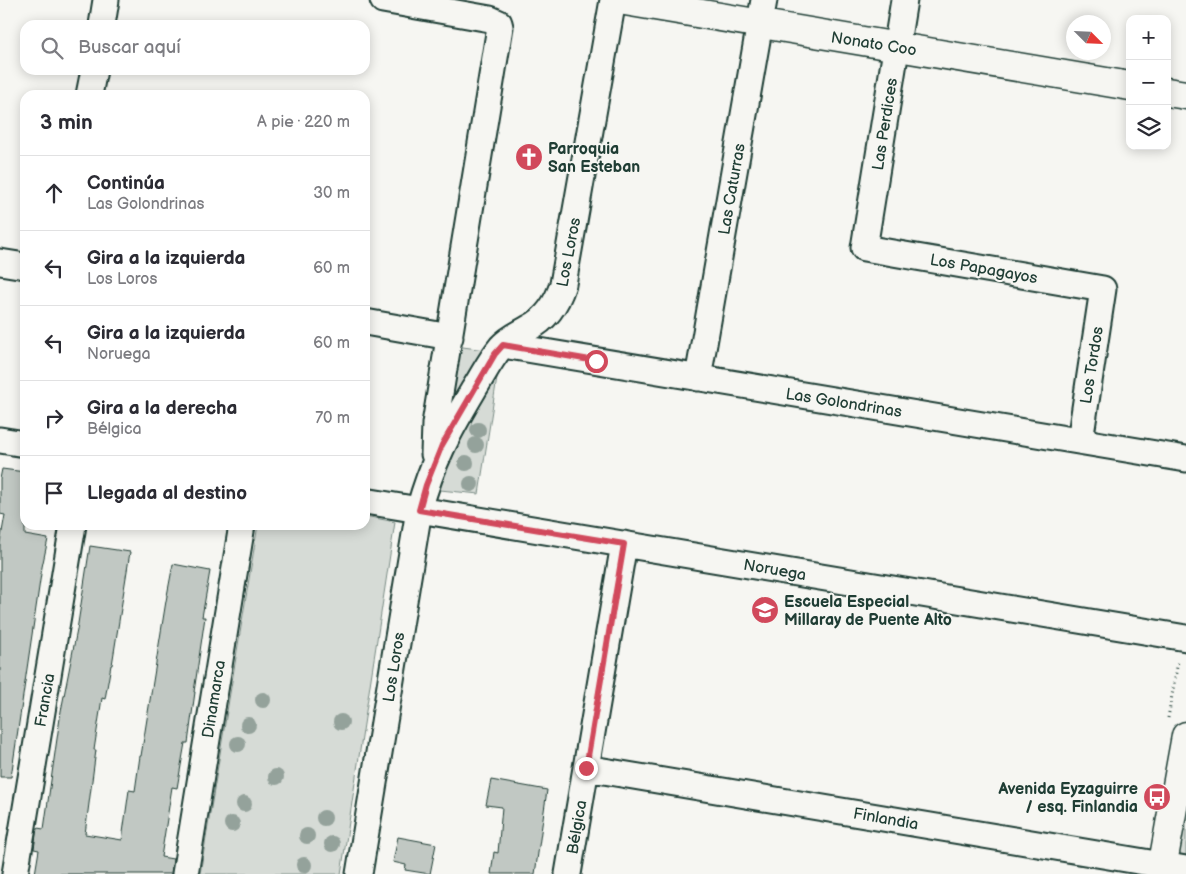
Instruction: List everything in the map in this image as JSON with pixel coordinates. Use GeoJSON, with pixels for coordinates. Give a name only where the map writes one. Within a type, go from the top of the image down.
{"type":"FeatureCollection","features":[{"type":"Feature","properties":{"kind":"street"},"geometry":{"type":"LineString","coordinates":[[103,20],[106,0]]}},
{"type":"Feature","properties":{"kind":"street","name":"Los Loros"},"geometry":{"type":"LineString","coordinates":[[383,0],[490,19],[498,23],[500,32],[435,424],[435,461]]}},
{"type":"Feature","properties":{"kind":"street","name":"Los Loros"},"geometry":{"type":"LineString","coordinates":[[359,874],[419,510],[435,461],[455,421],[495,354],[518,333],[540,321],[549,312],[563,284],[613,0]]}},
{"type":"Feature","properties":{"kind":"street","name":"Nonato Coo"},"geometry":{"type":"LineString","coordinates":[[619,0],[762,12],[897,47],[1126,85]]}},
{"type":"Feature","properties":{"kind":"street","name":"Las Perdices"},"geometry":{"type":"LineString","coordinates":[[864,248],[904,0]]}},
{"type":"Feature","properties":{"kind":"street","name":"Las Caturras"},"geometry":{"type":"LineString","coordinates":[[698,378],[762,12]]}},
{"type":"Feature","properties":{"kind":"street"},"geometry":{"type":"LineString","coordinates":[[91,90],[93,75]]}},
{"type":"Feature","properties":{"kind":"street"},"geometry":{"type":"LineString","coordinates":[[1171,93],[1186,96]]}},
{"type":"Feature","properties":{"kind":"street","name":"Los Papagayos"},"geometry":{"type":"LineString","coordinates":[[864,248],[1103,289]]}},
{"type":"Feature","properties":{"kind":"street"},"geometry":{"type":"LineString","coordinates":[[0,262],[20,265]]}},
{"type":"Feature","properties":{"kind":"street","name":"Los Tordos"},"geometry":{"type":"LineString","coordinates":[[1080,441],[1103,289]]}},
{"type":"Feature","properties":{"kind":"street"},"geometry":{"type":"LineString","coordinates":[[370,323],[450,336]]}},
{"type":"Feature","properties":{"kind":"street","name":"Las Golondrinas"},"geometry":{"type":"LineString","coordinates":[[503,345],[1186,458]]}},
{"type":"Feature","properties":{"kind":"street"},"geometry":{"type":"LineString","coordinates":[[0,440],[20,443]]}},
{"type":"Feature","properties":{"kind":"street","name":"Noruega"},"geometry":{"type":"LineString","coordinates":[[370,502],[1186,638]]}},
{"type":"Feature","properties":{"kind":"street","name":"Francia"},"geometry":{"type":"LineString","coordinates":[[15,874],[73,530]]}},
{"type":"Feature","properties":{"kind":"street","name":"Dinamarca"},"geometry":{"type":"LineString","coordinates":[[185,874],[241,530]]}},
{"type":"Feature","properties":{"kind":"street","name":"Bélgica"},"geometry":{"type":"LineString","coordinates":[[568,874],[624,544]]}},
{"type":"Feature","properties":{"kind":"street"},"geometry":{"type":"LineString","coordinates":[[1170,869],[1186,736]]}},
{"type":"Feature","properties":{"kind":"street","name":"Finlandia"},"geometry":{"type":"LineString","coordinates":[[586,768],[1170,869]]}},
{"type":"Feature","properties":{"kind":"shaded area"},"geometry":{"type":"Polygon","coordinates":[[[455,346],[501,352],[479,494],[440,490],[455,346]]]}},
{"type":"Feature","properties":{"kind":"shaded area"},"geometry":{"type":"Polygon","coordinates":[[[370,517],[395,522],[341,874],[200,874],[257,530],[370,530],[370,517]]]}},
{"type":"Feature","properties":{"kind":"shaded area"},"geometry":{"type":"Polygon","coordinates":[[[1186,780],[1186,874],[1168,874],[1186,780]]]}},
{"type":"Feature","properties":{"kind":"building"},"geometry":{"type":"Polygon","coordinates":[[[2,469],[20,471],[20,530],[25,530],[25,535],[48,539],[42,567],[11,777],[0,777],[0,543],[5,515],[0,514],[0,479],[2,469]]]}},
{"type":"Feature","properties":{"kind":"building"},"geometry":{"type":"Polygon","coordinates":[[[90,546],[130,552],[112,665],[105,699],[102,698],[85,834],[122,840],[129,790],[135,791],[173,564],[210,571],[202,617],[205,617],[188,743],[185,743],[177,788],[172,787],[161,857],[173,859],[171,874],[35,874],[39,850],[34,849],[37,828],[44,829],[61,711],[77,630],[90,546]]]}},
{"type":"Feature","properties":{"kind":"building"},"geometry":{"type":"Polygon","coordinates":[[[491,780],[547,790],[535,874],[491,874],[494,852],[498,853],[502,807],[486,805],[491,780]]]}},
{"type":"Feature","properties":{"kind":"building"},"geometry":{"type":"Polygon","coordinates":[[[398,837],[436,844],[430,874],[405,870],[406,865],[393,862],[398,837]]]}},
{"type":"Feature","properties":{"kind":"place","name":"Parroquia San Esteban"},"geometry":{"type":"Point","coordinates":[529,157]}},
{"type":"Feature","properties":{"kind":"place","name":"Escuela Especial Millaray de Puente Alto"},"geometry":{"type":"Point","coordinates":[765,610]}},
{"type":"Feature","properties":{"kind":"place","name":"Avenida Eyzaguirre / esq. Finlandia"},"geometry":{"type":"Point","coordinates":[1157,797]}},
{"type":"Feature","properties":{"kind":"route"},"geometry":{"type":"LineString","coordinates":[[586,768],[624,544],[419,510],[435,461],[450,429],[495,354],[503,345],[596,361]]}}]}
